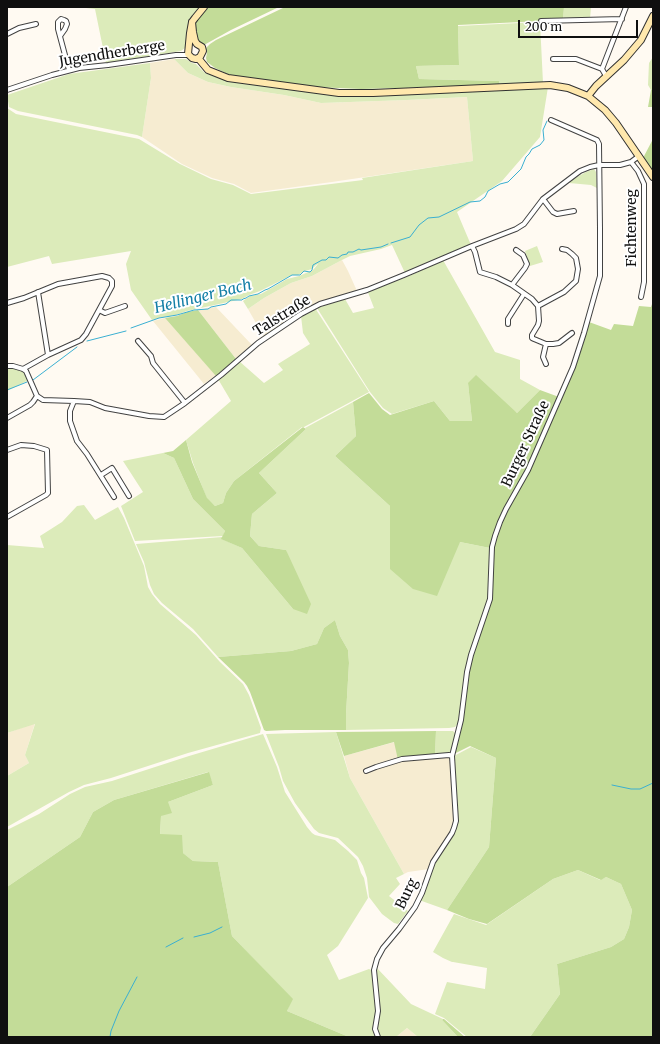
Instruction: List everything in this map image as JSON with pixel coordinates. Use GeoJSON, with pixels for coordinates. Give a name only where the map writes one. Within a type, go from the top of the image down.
{"type":"FeatureCollection","features":[{"type":"Feature","properties":{"kind":"street"},"geometry":{"type":"LineString","coordinates":[[204,7],[192,22],[188,51],[194,59],[198,58],[208,70],[228,78],[338,93],[373,94],[550,85],[568,88],[588,96],[605,110],[616,123],[651,175]]}},
{"type":"Feature","properties":{"kind":"street"},"geometry":{"type":"LineString","coordinates":[[602,69],[626,7]]}},
{"type":"Feature","properties":{"kind":"street"},"geometry":{"type":"LineString","coordinates":[[588,96],[606,76],[624,60],[641,40],[653,16]]}},
{"type":"Feature","properties":{"kind":"street"},"geometry":{"type":"LineString","coordinates":[[541,22],[622,19]]}},
{"type":"Feature","properties":{"kind":"street"},"geometry":{"type":"LineString","coordinates":[[192,22],[195,41],[202,47],[203,51],[202,56],[198,58]]}},
{"type":"Feature","properties":{"kind":"street"},"geometry":{"type":"LineString","coordinates":[[7,34],[19,28],[36,24]]}},
{"type":"Feature","properties":{"kind":"street"},"geometry":{"type":"LineString","coordinates":[[60,36],[68,70]]}},
{"type":"Feature","properties":{"kind":"street"},"geometry":{"type":"LineString","coordinates":[[188,51],[192,44],[197,44]]}},
{"type":"Feature","properties":{"kind":"street","name":"Jugendherberge"},"geometry":{"type":"LineString","coordinates":[[7,90],[68,70],[176,55],[188,51]]}},
{"type":"Feature","properties":{"kind":"street"},"geometry":{"type":"LineString","coordinates":[[553,59],[576,59],[602,69],[606,76]]}},
{"type":"Feature","properties":{"kind":"street"},"geometry":{"type":"LineString","coordinates":[[551,120],[597,140],[599,144],[599,166]]}},
{"type":"Feature","properties":{"kind":"street","name":"Talstraße"},"geometry":{"type":"LineString","coordinates":[[36,396],[43,400],[90,402],[105,408],[164,418],[221,375],[258,343],[301,314],[320,304],[367,290],[516,229],[524,224],[543,198],[580,171],[587,167],[620,165],[631,162],[639,156]]}},
{"type":"Feature","properties":{"kind":"street","name":"Fichtenweg"},"geometry":{"type":"LineString","coordinates":[[631,162],[638,171],[644,184],[644,282],[641,297]]}},
{"type":"Feature","properties":{"kind":"street","name":"Burger Straße"},"geometry":{"type":"LineString","coordinates":[[458,730],[461,720],[467,672],[471,655],[490,599],[492,553],[495,536],[506,509],[528,470],[573,367],[600,276],[599,166]]}},
{"type":"Feature","properties":{"kind":"street"},"geometry":{"type":"LineString","coordinates":[[543,198],[553,212],[557,214],[574,211]]}},
{"type":"Feature","properties":{"kind":"street"},"geometry":{"type":"LineString","coordinates":[[472,246],[480,272],[496,277],[512,285],[532,299],[538,306],[539,320],[532,338],[546,344],[559,343],[572,333]]}},
{"type":"Feature","properties":{"kind":"street"},"geometry":{"type":"LineString","coordinates":[[538,306],[564,292],[576,281],[578,269],[576,258],[567,250],[562,249]]}},
{"type":"Feature","properties":{"kind":"street"},"geometry":{"type":"LineString","coordinates":[[512,285],[525,268],[526,264],[523,255],[516,250]]}},
{"type":"Feature","properties":{"kind":"street"},"geometry":{"type":"LineString","coordinates":[[7,302],[24,298],[58,284],[102,276],[111,280],[112,286],[86,334],[81,340],[48,355],[23,369]]}},
{"type":"Feature","properties":{"kind":"street"},"geometry":{"type":"LineString","coordinates":[[38,292],[48,355]]}},
{"type":"Feature","properties":{"kind":"street"},"geometry":{"type":"LineString","coordinates":[[508,324],[508,319],[524,294]]}},
{"type":"Feature","properties":{"kind":"street"},"geometry":{"type":"LineString","coordinates":[[99,310],[105,313],[125,306]]}},
{"type":"Feature","properties":{"kind":"street"},"geometry":{"type":"LineString","coordinates":[[138,342],[151,356],[153,363],[185,403]]}},
{"type":"Feature","properties":{"kind":"street"},"geometry":{"type":"LineString","coordinates":[[546,344],[543,358],[546,364]]}},
{"type":"Feature","properties":{"kind":"street"},"geometry":{"type":"LineString","coordinates":[[7,366],[13,366],[26,371],[36,396],[30,405],[7,418]]}},
{"type":"Feature","properties":{"kind":"street"},"geometry":{"type":"LineString","coordinates":[[74,401],[70,411],[70,421],[77,441],[101,475],[114,497]]}},
{"type":"Feature","properties":{"kind":"street"},"geometry":{"type":"LineString","coordinates":[[7,450],[21,445],[34,446],[46,450],[48,492],[46,495],[7,517]]}},
{"type":"Feature","properties":{"kind":"street"},"geometry":{"type":"LineString","coordinates":[[101,475],[112,468],[129,496]]}},
{"type":"Feature","properties":{"kind":"street","name":"Burg"},"geometry":{"type":"LineString","coordinates":[[378,1037],[375,1029],[378,1011],[374,970],[377,959],[383,948],[415,907],[422,893],[433,862],[452,834],[456,821],[452,756],[458,730]]}},
{"type":"Feature","properties":{"kind":"street"},"geometry":{"type":"LineString","coordinates":[[366,771],[376,766],[402,759],[452,756]]}},
{"type":"Feature","properties":{"kind":"shaded area"},"geometry":{"type":"Polygon","coordinates":[[[174,59],[188,73],[208,82],[321,103],[467,97],[473,161],[251,193],[234,184],[212,178],[182,164],[142,137],[151,78],[150,63],[174,59]]]}},
{"type":"Feature","properties":{"kind":"shaded area"},"geometry":{"type":"Polygon","coordinates":[[[342,260],[357,291],[316,304],[264,337],[248,309],[291,283],[312,276],[342,260]]]}},
{"type":"Feature","properties":{"kind":"shaded area"},"geometry":{"type":"Polygon","coordinates":[[[216,307],[252,345],[236,359],[198,310],[216,307]]]}},
{"type":"Feature","properties":{"kind":"shaded area"},"geometry":{"type":"Polygon","coordinates":[[[165,318],[216,375],[204,384],[153,321],[165,318]]]}},
{"type":"Feature","properties":{"kind":"shaded area"},"geometry":{"type":"Polygon","coordinates":[[[35,723],[25,755],[29,763],[7,776],[7,733],[35,723]]]}},
{"type":"Feature","properties":{"kind":"shaded area"},"geometry":{"type":"Polygon","coordinates":[[[395,742],[398,760],[451,757],[454,821],[453,829],[429,869],[404,874],[350,778],[344,756],[395,742]]]}},
{"type":"Feature","properties":{"kind":"shaded area"},"geometry":{"type":"Polygon","coordinates":[[[407,1028],[418,1037],[396,1037],[407,1028]]]}},
{"type":"Feature","properties":{"kind":"green space"},"geometry":{"type":"Polygon","coordinates":[[[77,7],[200,7],[190,22],[186,47],[181,51],[106,63],[95,9],[77,7]]]}},
{"type":"Feature","properties":{"kind":"green space"},"geometry":{"type":"Polygon","coordinates":[[[207,7],[279,7],[204,45],[197,40],[194,24],[207,7]]]}},
{"type":"Feature","properties":{"kind":"green space"},"geometry":{"type":"Polygon","coordinates":[[[285,7],[564,7],[563,20],[458,25],[459,65],[416,66],[419,79],[499,81],[499,86],[361,89],[315,87],[230,75],[215,68],[207,62],[206,48],[210,44],[285,7]]]}},
{"type":"Feature","properties":{"kind":"green space"},"geometry":{"type":"Polygon","coordinates":[[[564,7],[591,7],[590,19],[563,20],[564,7]]]}},
{"type":"Feature","properties":{"kind":"green space"},"geometry":{"type":"Polygon","coordinates":[[[540,22],[543,83],[499,86],[499,81],[419,79],[416,66],[459,65],[458,26],[540,22]]]}},
{"type":"Feature","properties":{"kind":"green space"},"geometry":{"type":"Polygon","coordinates":[[[653,57],[653,89],[651,90],[648,85],[649,63],[653,57]]]}},
{"type":"Feature","properties":{"kind":"green space"},"geometry":{"type":"Polygon","coordinates":[[[174,59],[186,59],[196,64],[205,73],[228,81],[314,93],[358,95],[548,87],[540,137],[502,181],[457,212],[471,245],[405,273],[392,245],[350,256],[312,276],[291,283],[248,309],[243,301],[250,296],[261,294],[287,279],[313,270],[318,264],[312,269],[298,275],[292,275],[242,299],[152,320],[131,290],[126,264],[131,251],[52,264],[49,256],[7,267],[7,108],[16,114],[139,139],[180,164],[211,179],[233,185],[251,194],[363,180],[362,178],[473,161],[467,97],[321,103],[208,82],[188,73],[174,59]]]}},
{"type":"Feature","properties":{"kind":"green space"},"geometry":{"type":"Polygon","coordinates":[[[150,63],[151,78],[142,137],[18,111],[9,107],[7,95],[69,74],[150,63]]]}},
{"type":"Feature","properties":{"kind":"green space"},"geometry":{"type":"Polygon","coordinates":[[[653,89],[653,107],[648,107],[651,90],[653,89]]]}},
{"type":"Feature","properties":{"kind":"green space"},"geometry":{"type":"Polygon","coordinates":[[[653,139],[653,173],[643,158],[653,139]]]}},
{"type":"Feature","properties":{"kind":"green space"},"geometry":{"type":"Polygon","coordinates":[[[594,169],[596,172],[597,188],[591,185],[569,183],[586,172],[594,169]]]}},
{"type":"Feature","properties":{"kind":"green space"},"geometry":{"type":"Polygon","coordinates":[[[537,246],[543,262],[530,266],[525,251],[537,246]]]}},
{"type":"Feature","properties":{"kind":"green space"},"geometry":{"type":"Polygon","coordinates":[[[443,260],[495,352],[520,360],[520,379],[540,390],[517,413],[468,383],[472,421],[450,421],[434,401],[392,414],[383,408],[370,392],[317,308],[345,299],[353,313],[374,308],[367,290],[407,277],[443,260]]]}},
{"type":"Feature","properties":{"kind":"green space"},"geometry":{"type":"Polygon","coordinates":[[[653,301],[653,1037],[530,1037],[560,994],[557,964],[611,947],[624,939],[629,927],[632,910],[621,884],[606,877],[601,880],[578,870],[553,879],[487,924],[469,919],[447,910],[489,847],[496,758],[470,746],[454,754],[468,675],[487,614],[493,549],[497,533],[510,505],[536,457],[578,358],[589,322],[611,330],[614,324],[633,326],[639,306],[651,307],[653,301]]]}},
{"type":"Feature","properties":{"kind":"green space"},"geometry":{"type":"Polygon","coordinates":[[[315,308],[369,392],[302,427],[234,481],[226,493],[223,503],[215,506],[207,499],[186,440],[231,401],[218,379],[239,361],[264,383],[283,370],[278,364],[310,344],[303,333],[301,316],[315,308]]]}},
{"type":"Feature","properties":{"kind":"green space"},"geometry":{"type":"Polygon","coordinates":[[[198,310],[236,359],[216,376],[165,318],[198,310]]]}},
{"type":"Feature","properties":{"kind":"green space"},"geometry":{"type":"Polygon","coordinates":[[[13,367],[23,370],[29,380],[7,391],[7,368],[13,367]]]}},
{"type":"Feature","properties":{"kind":"green space"},"geometry":{"type":"Polygon","coordinates":[[[476,375],[517,413],[540,390],[559,397],[532,460],[490,548],[460,542],[437,596],[413,589],[390,569],[390,506],[335,456],[356,436],[353,402],[369,393],[382,409],[390,415],[434,401],[450,421],[472,421],[468,383],[476,375]]]}},
{"type":"Feature","properties":{"kind":"green space"},"geometry":{"type":"Polygon","coordinates":[[[353,402],[356,436],[335,456],[390,506],[390,569],[460,542],[490,548],[489,599],[459,722],[455,727],[346,730],[349,663],[348,650],[340,636],[335,620],[324,628],[317,644],[291,651],[218,657],[193,629],[162,603],[154,594],[144,562],[136,544],[222,537],[222,539],[242,548],[293,609],[286,550],[259,546],[250,536],[252,514],[277,493],[259,473],[306,429],[305,428],[353,402]]]}},
{"type":"Feature","properties":{"kind":"green space"},"geometry":{"type":"Polygon","coordinates":[[[303,427],[306,429],[259,473],[277,493],[252,514],[250,536],[259,546],[286,550],[311,604],[307,614],[293,609],[242,548],[221,539],[225,531],[193,499],[174,458],[163,453],[173,451],[186,440],[192,462],[207,498],[215,506],[223,503],[226,493],[234,481],[303,427]]]}},
{"type":"Feature","properties":{"kind":"green space"},"geometry":{"type":"Polygon","coordinates":[[[163,453],[174,458],[193,499],[225,531],[223,536],[135,541],[121,506],[143,492],[123,461],[163,453]]]}},
{"type":"Feature","properties":{"kind":"green space"},"geometry":{"type":"Polygon","coordinates":[[[84,505],[95,520],[118,507],[144,566],[148,587],[152,594],[160,604],[196,635],[220,662],[243,684],[249,695],[261,728],[260,733],[188,753],[111,778],[84,785],[7,827],[7,776],[29,763],[25,755],[35,724],[7,733],[7,545],[44,548],[40,536],[62,522],[77,506],[84,505]]]}},
{"type":"Feature","properties":{"kind":"green space"},"geometry":{"type":"Polygon","coordinates":[[[335,620],[340,636],[348,650],[349,663],[346,730],[264,730],[247,686],[218,657],[291,651],[317,644],[324,628],[335,620]]]}},
{"type":"Feature","properties":{"kind":"green space"},"geometry":{"type":"Polygon","coordinates":[[[436,731],[453,731],[455,733],[456,735],[451,752],[447,754],[435,755],[436,731]]]}},
{"type":"Feature","properties":{"kind":"green space"},"geometry":{"type":"Polygon","coordinates":[[[436,731],[435,755],[398,760],[394,742],[344,756],[336,732],[436,731]]]}},
{"type":"Feature","properties":{"kind":"green space"},"geometry":{"type":"Polygon","coordinates":[[[336,732],[350,778],[404,874],[396,878],[400,884],[389,896],[408,911],[398,924],[394,923],[382,914],[369,897],[367,878],[358,857],[338,838],[319,833],[314,829],[295,803],[283,781],[266,734],[336,732]]]}},
{"type":"Feature","properties":{"kind":"green space"},"geometry":{"type":"Polygon","coordinates":[[[263,734],[277,767],[285,792],[307,827],[315,835],[335,840],[348,851],[357,860],[364,878],[368,898],[338,946],[327,955],[339,980],[369,969],[373,971],[377,1002],[375,1029],[378,1037],[349,1037],[287,1011],[292,999],[232,936],[218,862],[193,861],[160,835],[161,816],[168,802],[213,785],[208,772],[114,800],[93,812],[80,837],[7,887],[7,830],[39,814],[70,794],[85,787],[112,781],[263,734]]]}},
{"type":"Feature","properties":{"kind":"green space"},"geometry":{"type":"Polygon","coordinates":[[[471,747],[496,758],[489,847],[447,910],[419,900],[430,870],[456,821],[454,756],[471,747]]]}},
{"type":"Feature","properties":{"kind":"green space"},"geometry":{"type":"Polygon","coordinates":[[[209,772],[213,785],[168,802],[172,813],[161,816],[160,834],[182,835],[183,853],[193,861],[218,862],[232,936],[293,999],[287,1011],[349,1037],[7,1037],[7,887],[80,837],[93,812],[114,800],[209,772]]]}},
{"type":"Feature","properties":{"kind":"green space"},"geometry":{"type":"Polygon","coordinates":[[[578,870],[600,880],[606,877],[621,884],[632,910],[629,927],[624,939],[611,947],[557,964],[560,994],[530,1037],[467,1037],[444,1018],[435,1014],[447,982],[485,989],[487,968],[452,962],[433,952],[454,914],[486,925],[553,879],[578,870]]]}},
{"type":"Feature","properties":{"kind":"green space"},"geometry":{"type":"Polygon","coordinates":[[[376,967],[411,1004],[443,1019],[442,1020],[457,1037],[418,1037],[407,1028],[396,1037],[379,1037],[376,1029],[379,1012],[376,967]]]}},
{"type":"Feature","properties":{"kind":"green space"},"geometry":{"type":"Polygon","coordinates":[[[444,1019],[465,1037],[457,1037],[442,1020],[444,1019]]]}},
{"type":"Feature","properties":{"kind":"waterway","name":"Hellinger Bach"},"geometry":{"type":"LineString","coordinates":[[391,243],[410,237],[419,225],[428,218],[439,217],[470,202],[480,201],[485,197],[488,191],[500,184],[508,182],[521,169],[526,157],[532,149],[540,145],[544,140],[543,130],[547,121]]}},
{"type":"Feature","properties":{"kind":"waterway","name":"Hellinger Bach"},"geometry":{"type":"LineString","coordinates":[[131,328],[159,318],[194,310],[208,309],[226,304],[231,300],[242,300],[249,296],[258,294],[292,275],[300,275],[304,271],[310,272],[313,265],[322,260],[326,260],[329,257],[338,258],[347,254],[348,252],[353,252],[359,249],[381,247],[388,244]]}},
{"type":"Feature","properties":{"kind":"waterway","name":"Hellinger Bach"},"geometry":{"type":"LineString","coordinates":[[87,341],[126,331]]}},
{"type":"Feature","properties":{"kind":"waterway","name":"Hellinger Bach"},"geometry":{"type":"LineString","coordinates":[[33,380],[77,347]]}},
{"type":"Feature","properties":{"kind":"waterway","name":"Hellinger Bach"},"geometry":{"type":"LineString","coordinates":[[7,390],[27,382]]}},
{"type":"Feature","properties":{"kind":"waterway"},"geometry":{"type":"LineString","coordinates":[[612,785],[631,789],[640,789],[653,783]]}},
{"type":"Feature","properties":{"kind":"waterway"},"geometry":{"type":"LineString","coordinates":[[194,937],[210,933],[222,927]]}},
{"type":"Feature","properties":{"kind":"waterway"},"geometry":{"type":"LineString","coordinates":[[166,947],[183,938]]}},
{"type":"Feature","properties":{"kind":"waterway"},"geometry":{"type":"LineString","coordinates":[[110,1037],[119,1011],[137,977]]}}]}
